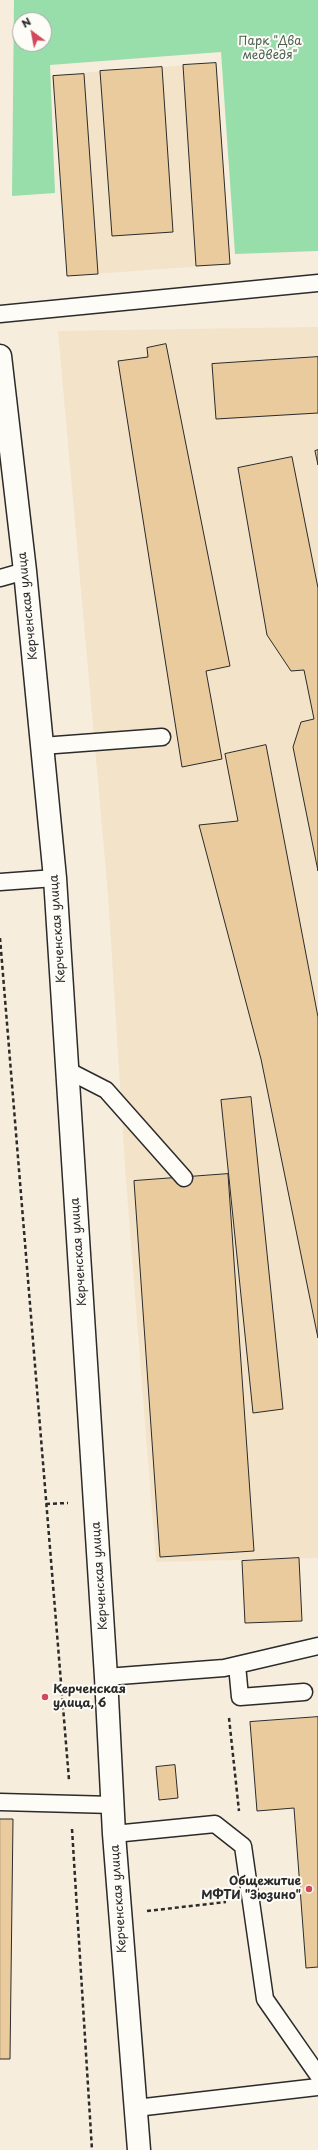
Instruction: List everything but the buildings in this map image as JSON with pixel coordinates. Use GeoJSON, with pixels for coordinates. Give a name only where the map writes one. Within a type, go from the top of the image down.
{"type":"FeatureCollection","features":[{"type":"Feature","properties":{"kind":"street","name":"Керченская улица"},"geometry":{"type":"LineString","coordinates":[[0,356],[25,571],[55,878],[106,1677],[114,1834],[139,2150]]}},
{"type":"Feature","properties":{"kind":"lane"},"geometry":{"type":"LineString","coordinates":[[0,314],[318,283]]}},
{"type":"Feature","properties":{"kind":"lane"},"geometry":{"type":"LineString","coordinates":[[0,578],[25,571]]}},
{"type":"Feature","properties":{"kind":"lane"},"geometry":{"type":"LineString","coordinates":[[42,746],[162,736]]}},
{"type":"Feature","properties":{"kind":"lane"},"geometry":{"type":"LineString","coordinates":[[0,882],[55,878]]}},
{"type":"Feature","properties":{"kind":"lane"},"geometry":{"type":"LineString","coordinates":[[67,1070],[106,1090],[184,1178]]}},
{"type":"Feature","properties":{"kind":"lane"},"geometry":{"type":"LineString","coordinates":[[106,1677],[224,1668],[318,1646]]}},
{"type":"Feature","properties":{"kind":"lane"},"geometry":{"type":"LineString","coordinates":[[237,1665],[240,1697],[304,1692]]}},
{"type":"Feature","properties":{"kind":"lane"},"geometry":{"type":"LineString","coordinates":[[0,1802],[113,1805]]}},
{"type":"Feature","properties":{"kind":"lane"},"geometry":{"type":"LineString","coordinates":[[114,1834],[215,1824],[243,1846],[266,1999],[318,2075]]}},
{"type":"Feature","properties":{"kind":"lane"},"geometry":{"type":"LineString","coordinates":[[136,2108],[318,2087]]}},
{"type":"Feature","properties":{"kind":"path"},"geometry":{"type":"LineString","coordinates":[[0,938],[71,1804],[92,2150]]}},
{"type":"Feature","properties":{"kind":"path"},"geometry":{"type":"LineString","coordinates":[[228,1717],[243,1846]]}},
{"type":"Feature","properties":{"kind":"path"},"geometry":{"type":"LineString","coordinates":[[120,1914],[250,1899]]}},
{"type":"Feature","properties":{"kind":"shaded area"},"geometry":{"type":"Polygon","coordinates":[[[216,63],[230,264],[67,276],[53,75],[216,63]]]}},
{"type":"Feature","properties":{"kind":"shaded area"},"geometry":{"type":"Polygon","coordinates":[[[318,327],[318,1558],[156,1562],[126,1180],[108,894],[58,331],[318,327]]]}},
{"type":"Feature","properties":{"kind":"green space","name":"Парк \"Два медведя\""},"geometry":{"type":"Polygon","coordinates":[[[14,0],[318,0],[318,251],[235,254],[221,52],[50,65],[55,193],[12,196],[13,52],[52,52],[52,12],[14,12],[14,0]]]}},
{"type":"Feature","properties":{"kind":"place","name":"Керченская улица, 6"},"geometry":{"type":"Point","coordinates":[45,1697]}},
{"type":"Feature","properties":{"kind":"place","name":"Общежитие МФТИ \"Зюзино\""},"geometry":{"type":"Point","coordinates":[309,1889]}}]}
